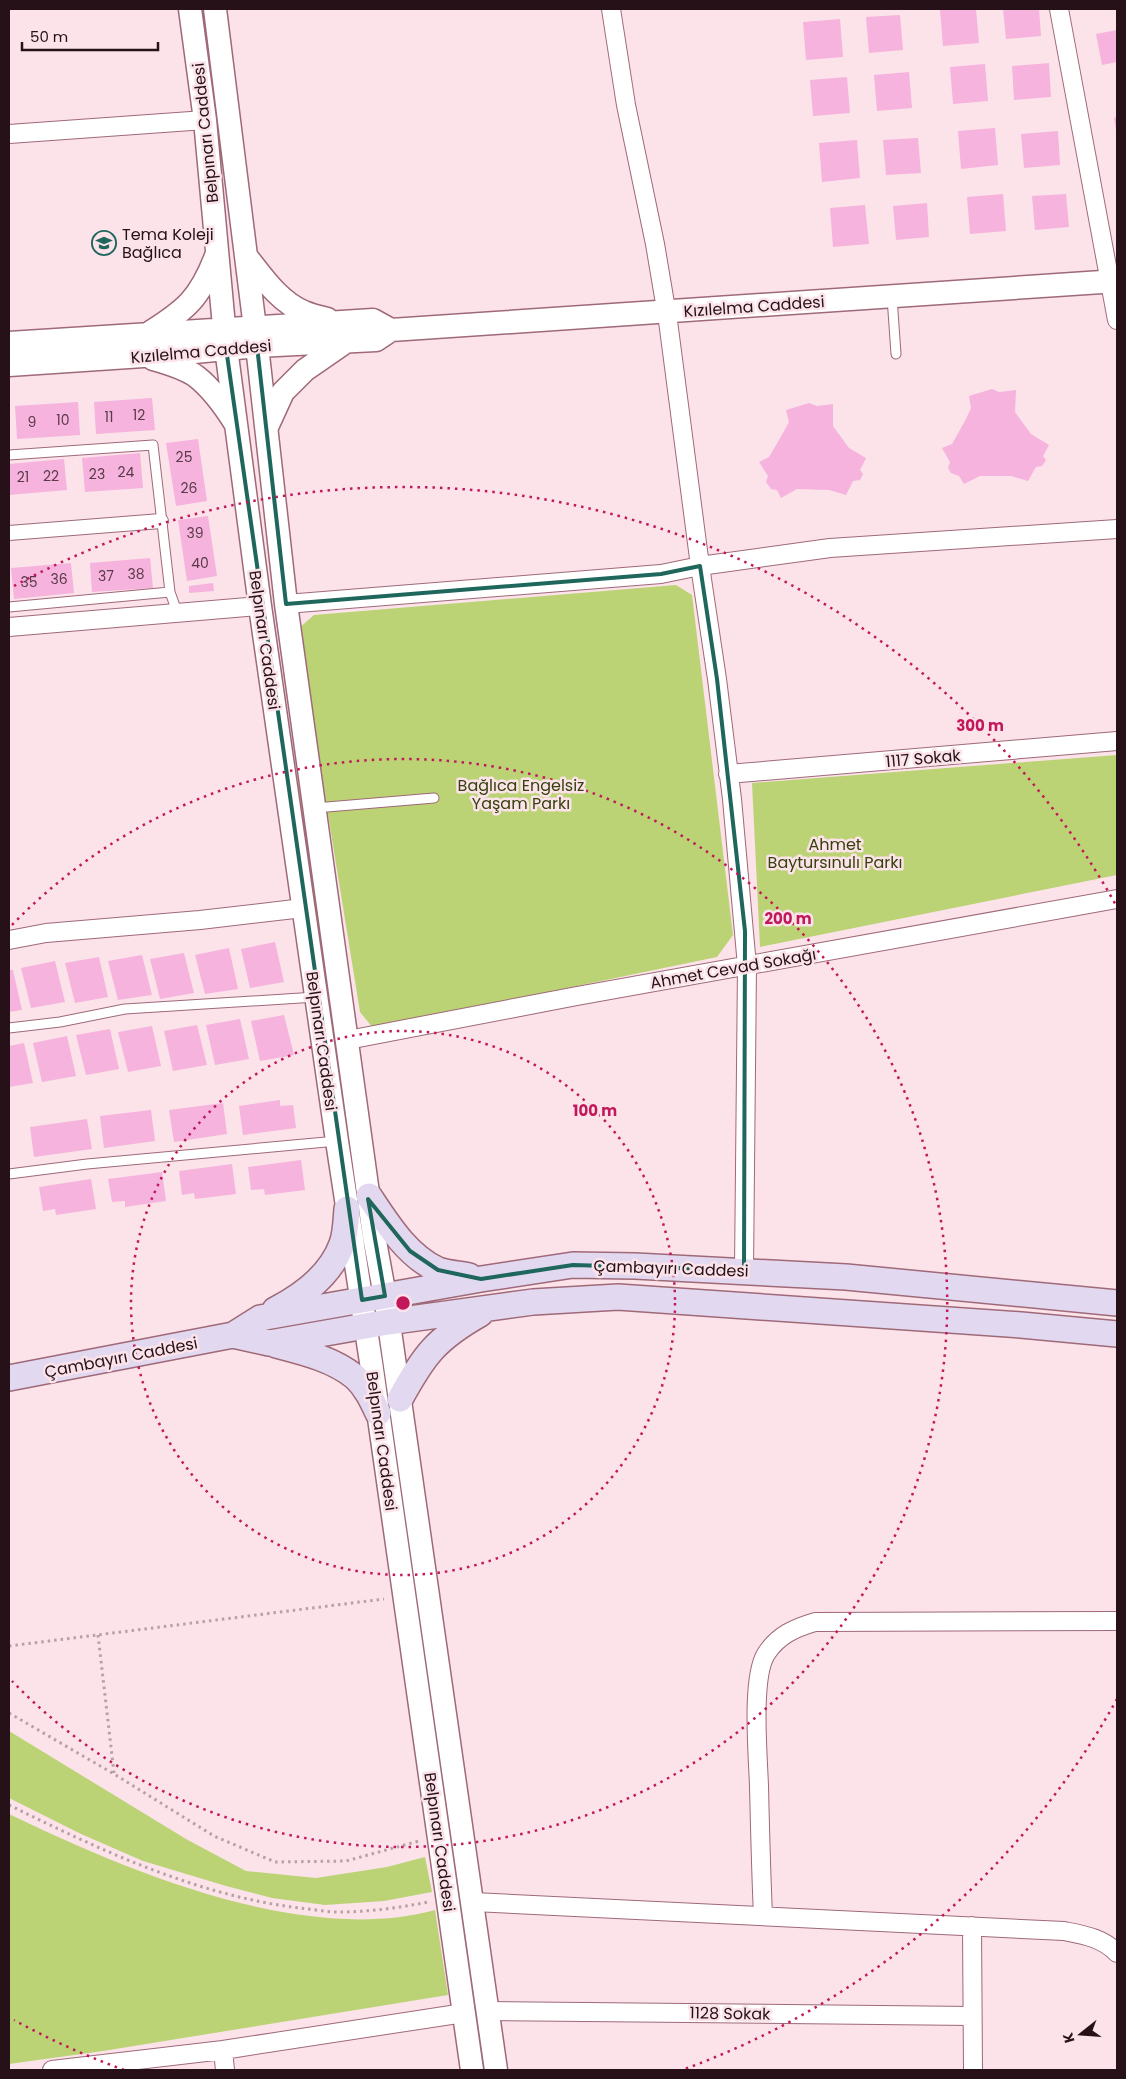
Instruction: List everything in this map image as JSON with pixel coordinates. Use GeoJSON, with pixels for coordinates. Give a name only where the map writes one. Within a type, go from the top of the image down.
{"type":"FeatureCollection","features":[{"type":"Feature","properties":{"kind":"main road"},"geometry":{"type":"LineString","coordinates":[[369,1196],[389,1226],[410,1251],[438,1270],[481,1279]]}},
{"type":"Feature","properties":{"kind":"main road"},"geometry":{"type":"LineString","coordinates":[[260,1318],[290,1302],[316,1283],[332,1266],[343,1242],[347,1209]]}},
{"type":"Feature","properties":{"kind":"main road","name":"Çambayırı Caddesi"},"geometry":{"type":"LineString","coordinates":[[9,1378],[232,1335],[260,1318],[481,1279],[573,1265],[744,1270],[846,1277],[1117,1303]]}},
{"type":"Feature","properties":{"kind":"main road","name":"Çambayırı Caddesi"},"geometry":{"type":"LineString","coordinates":[[232,1335],[269,1343],[491,1308],[570,1299],[634,1298],[1021,1325],[1117,1334]]}},
{"type":"Feature","properties":{"kind":"main road"},"geometry":{"type":"LineString","coordinates":[[400,1399],[419,1364],[439,1340],[491,1308]]}},
{"type":"Feature","properties":{"kind":"main road"},"geometry":{"type":"LineString","coordinates":[[269,1343],[311,1354],[338,1366],[354,1377],[367,1391],[378,1413]]}},
{"type":"Feature","properties":{"kind":"street","name":"Belpınarı Caddesi"},"geometry":{"type":"LineString","coordinates":[[190,9],[205,120],[225,339],[260,606],[347,1209],[373,1298]]}},
{"type":"Feature","properties":{"kind":"street","name":"Belpınarı Caddesi"},"geometry":{"type":"LineString","coordinates":[[215,9],[256,337],[286,604],[369,1196],[373,1298],[377,1325],[378,1413],[472,2070]]}},
{"type":"Feature","properties":{"kind":"street"},"geometry":{"type":"LineString","coordinates":[[611,9],[626,105],[655,244],[666,312],[717,679],[745,931],[747,966],[744,1270]]}},
{"type":"Feature","properties":{"kind":"street"},"geometry":{"type":"LineString","coordinates":[[1059,9],[1114,281],[1117,320]]}},
{"type":"Feature","properties":{"kind":"street"},"geometry":{"type":"LineString","coordinates":[[9,134],[205,120]]}},
{"type":"Feature","properties":{"kind":"street"},"geometry":{"type":"LineString","coordinates":[[217,253],[208,277],[192,301],[145,345],[174,365],[197,377],[222,402],[236,424]]}},
{"type":"Feature","properties":{"kind":"street"},"geometry":{"type":"LineString","coordinates":[[246,255],[268,285],[285,300],[303,312],[344,332],[283,392],[266,428]]}},
{"type":"Feature","properties":{"kind":"street","name":"Kızılelma Caddesi"},"geometry":{"type":"LineString","coordinates":[[9,365],[145,345],[344,332],[376,340],[391,330],[1114,281]]}},
{"type":"Feature","properties":{"kind":"street","name":"Kızılelma Caddesi"},"geometry":{"type":"LineString","coordinates":[[9,343],[145,345]]}},
{"type":"Feature","properties":{"kind":"street"},"geometry":{"type":"LineString","coordinates":[[9,533],[161,521]]}},
{"type":"Feature","properties":{"kind":"street"},"geometry":{"type":"LineString","coordinates":[[286,604],[661,574],[700,566],[830,548],[1117,529]]}},
{"type":"Feature","properties":{"kind":"street"},"geometry":{"type":"LineString","coordinates":[[9,626],[260,606]]}},
{"type":"Feature","properties":{"kind":"street","name":"1117 Sokak"},"geometry":{"type":"LineString","coordinates":[[728,774],[1117,741]]}},
{"type":"Feature","properties":{"kind":"street","name":"Ahmet Cevad Sokağı"},"geometry":{"type":"LineString","coordinates":[[348,1040],[1117,899]]}},
{"type":"Feature","properties":{"kind":"street"},"geometry":{"type":"LineString","coordinates":[[9,940],[46,933],[200,920],[303,908]]}},
{"type":"Feature","properties":{"kind":"street","name":"Belpınarı Caddesi"},"geometry":{"type":"LineString","coordinates":[[377,1325],[400,1399],[496,2070]]}},
{"type":"Feature","properties":{"kind":"street"},"geometry":{"type":"LineString","coordinates":[[763,1915],[757,1728],[758,1675],[765,1655],[780,1636],[794,1628],[815,1622],[1117,1621]]}},
{"type":"Feature","properties":{"kind":"street"},"geometry":{"type":"LineString","coordinates":[[473,1902],[1064,1931],[1091,1936],[1117,1952]]}},
{"type":"Feature","properties":{"kind":"street"},"geometry":{"type":"LineString","coordinates":[[972,1926],[973,2070]]}},
{"type":"Feature","properties":{"kind":"street","name":"1128 Sokak"},"geometry":{"type":"LineString","coordinates":[[488,2010],[972,2016]]}},
{"type":"Feature","properties":{"kind":"street"},"geometry":{"type":"LineString","coordinates":[[52,2070],[223,2050],[464,2013]]}},
{"type":"Feature","properties":{"kind":"street"},"geometry":{"type":"LineString","coordinates":[[223,2050],[225,2070]]}},
{"type":"Feature","properties":{"kind":"lane"},"geometry":{"type":"LineString","coordinates":[[892,296],[896,354]]}},
{"type":"Feature","properties":{"kind":"lane"},"geometry":{"type":"LineString","coordinates":[[9,455],[153,445],[170,592],[177,612]]}},
{"type":"Feature","properties":{"kind":"lane"},"geometry":{"type":"LineString","coordinates":[[9,607],[170,592]]}},
{"type":"Feature","properties":{"kind":"lane"},"geometry":{"type":"LineString","coordinates":[[315,808],[434,798]]}},
{"type":"Feature","properties":{"kind":"lane"},"geometry":{"type":"LineString","coordinates":[[9,1028],[60,1022],[125,1009],[316,997]]}},
{"type":"Feature","properties":{"kind":"lane"},"geometry":{"type":"LineString","coordinates":[[9,1174],[87,1164],[337,1141]]}},
{"type":"Feature","properties":{"kind":"path"},"geometry":{"type":"LineString","coordinates":[[9,1646],[405,1597]]}},
{"type":"Feature","properties":{"kind":"path"},"geometry":{"type":"LineString","coordinates":[[98,1635],[114,1774]]}},
{"type":"Feature","properties":{"kind":"path"},"geometry":{"type":"LineString","coordinates":[[9,1714],[114,1774],[214,1836],[275,1862],[346,1860],[439,1835]]}},
{"type":"Feature","properties":{"kind":"path"},"geometry":{"type":"LineString","coordinates":[[9,1804],[80,1840],[180,1879],[234,1895],[278,1905],[336,1912],[393,1909],[448,1898]]}},
{"type":"Feature","properties":{"kind":"highlighted area"},"geometry":{"type":"Polygon","coordinates":[[[257,346],[286,604],[661,574],[700,566],[717,679],[745,931],[744,1270],[573,1265],[481,1279],[438,1270],[410,1251],[368,1199],[385,1296],[362,1300],[226,348],[257,346]]]}},
{"type":"Feature","properties":{"kind":"green space","name":"Bağlıca Engelsiz Yaşam Parkı"},"geometry":{"type":"Polygon","coordinates":[[[676,585],[692,595],[733,935],[717,957],[373,1028],[360,1012],[298,629],[314,615],[676,585]]]}},
{"type":"Feature","properties":{"kind":"green space","name":"Ahmet Baytursınulı Parkı"},"geometry":{"type":"Polygon","coordinates":[[[1117,755],[1117,875],[760,947],[752,783],[1117,755]]]}},
{"type":"Feature","properties":{"kind":"green space"},"geometry":{"type":"Polygon","coordinates":[[[9,1731],[186,1839],[246,1871],[316,1878],[387,1867],[425,1857],[432,1892],[384,1901],[325,1905],[272,1898],[143,1861],[81,1834],[9,1798],[9,1731]]]}},
{"type":"Feature","properties":{"kind":"green space"},"geometry":{"type":"Polygon","coordinates":[[[9,1814],[107,1858],[161,1879],[217,1897],[274,1910],[330,1918],[384,1919],[435,1910],[448,1995],[103,2051],[9,2064],[9,1814]]]}},
{"type":"Feature","properties":{"kind":"building"},"geometry":{"type":"Polygon","coordinates":[[[976,9],[979,43],[943,46],[940,10],[976,9]]]}},
{"type":"Feature","properties":{"kind":"building"},"geometry":{"type":"Polygon","coordinates":[[[1003,9],[1039,9],[1041,36],[1006,39],[1003,9]]]}},
{"type":"Feature","properties":{"kind":"building"},"geometry":{"type":"Polygon","coordinates":[[[900,15],[903,50],[869,53],[866,17],[900,15]]]}},
{"type":"Feature","properties":{"kind":"building"},"geometry":{"type":"Polygon","coordinates":[[[840,19],[843,57],[806,60],[803,22],[840,19]]]}},
{"type":"Feature","properties":{"kind":"building"},"geometry":{"type":"Polygon","coordinates":[[[1117,30],[1117,62],[1102,65],[1096,34],[1117,30]]]}},
{"type":"Feature","properties":{"kind":"building"},"geometry":{"type":"Polygon","coordinates":[[[1049,63],[1051,97],[1014,100],[1012,66],[1049,63]]]}},
{"type":"Feature","properties":{"kind":"building"},"geometry":{"type":"Polygon","coordinates":[[[985,64],[988,101],[953,104],[950,67],[985,64]]]}},
{"type":"Feature","properties":{"kind":"building"},"geometry":{"type":"Polygon","coordinates":[[[909,72],[912,108],[877,111],[874,75],[909,72]]]}},
{"type":"Feature","properties":{"kind":"building"},"geometry":{"type":"Polygon","coordinates":[[[847,77],[850,113],[813,116],[810,80],[847,77]]]}},
{"type":"Feature","properties":{"kind":"building"},"geometry":{"type":"Polygon","coordinates":[[[1117,117],[1117,129],[1116,129],[1114,118],[1117,117]]]}},
{"type":"Feature","properties":{"kind":"building"},"geometry":{"type":"Polygon","coordinates":[[[995,128],[998,165],[961,169],[958,131],[995,128]]]}},
{"type":"Feature","properties":{"kind":"building"},"geometry":{"type":"Polygon","coordinates":[[[1058,131],[1060,165],[1024,168],[1021,134],[1058,131]]]}},
{"type":"Feature","properties":{"kind":"building"},"geometry":{"type":"Polygon","coordinates":[[[918,138],[921,173],[886,175],[883,140],[918,138]]]}},
{"type":"Feature","properties":{"kind":"building"},"geometry":{"type":"Polygon","coordinates":[[[857,140],[860,178],[822,182],[819,143],[857,140]]]}},
{"type":"Feature","properties":{"kind":"building"},"geometry":{"type":"Polygon","coordinates":[[[1003,194],[1006,231],[970,234],[967,197],[1003,194]]]}},
{"type":"Feature","properties":{"kind":"building"},"geometry":{"type":"Polygon","coordinates":[[[1066,194],[1069,227],[1035,230],[1032,196],[1066,194]]]}},
{"type":"Feature","properties":{"kind":"building"},"geometry":{"type":"Polygon","coordinates":[[[927,203],[929,237],[896,240],[893,206],[927,203]]]}},
{"type":"Feature","properties":{"kind":"building"},"geometry":{"type":"Polygon","coordinates":[[[865,205],[869,244],[833,247],[830,208],[865,205]]]}},
{"type":"Feature","properties":{"kind":"building"},"geometry":{"type":"Polygon","coordinates":[[[992,389],[999,392],[1016,390],[1015,412],[1031,434],[1049,445],[1043,456],[1046,460],[1042,466],[1036,467],[1028,481],[1011,476],[980,476],[964,484],[959,476],[951,473],[948,468],[950,462],[942,448],[952,444],[966,419],[971,408],[969,396],[992,389]]]}},
{"type":"Feature","properties":{"kind":"building"},"geometry":{"type":"Polygon","coordinates":[[[152,398],[155,430],[96,434],[94,402],[152,398]]]}},
{"type":"Feature","properties":{"kind":"building"},"geometry":{"type":"Polygon","coordinates":[[[78,402],[80,435],[17,439],[15,406],[78,402]]]}},
{"type":"Feature","properties":{"kind":"building"},"geometry":{"type":"Polygon","coordinates":[[[809,403],[817,406],[833,404],[833,426],[849,448],[866,458],[860,470],[863,474],[860,480],[853,481],[846,495],[829,490],[797,489],[781,498],[777,490],[771,489],[766,482],[768,476],[759,462],[769,457],[789,422],[786,410],[809,403]]]}},
{"type":"Feature","properties":{"kind":"building"},"geometry":{"type":"Polygon","coordinates":[[[198,439],[207,501],[176,506],[166,443],[198,439]]]}},
{"type":"Feature","properties":{"kind":"building"},"geometry":{"type":"Polygon","coordinates":[[[140,453],[143,488],[85,492],[82,458],[140,453]]]}},
{"type":"Feature","properties":{"kind":"building"},"geometry":{"type":"Polygon","coordinates":[[[64,459],[67,490],[9,495],[9,464],[64,459]]]}},
{"type":"Feature","properties":{"kind":"building"},"geometry":{"type":"Polygon","coordinates":[[[208,516],[217,576],[187,581],[178,520],[208,516]]]}},
{"type":"Feature","properties":{"kind":"building"},"geometry":{"type":"Polygon","coordinates":[[[150,558],[153,588],[92,592],[90,563],[150,558]]]}},
{"type":"Feature","properties":{"kind":"building"},"geometry":{"type":"Polygon","coordinates":[[[71,563],[74,593],[14,599],[11,568],[71,563]]]}},
{"type":"Feature","properties":{"kind":"building"},"geometry":{"type":"Polygon","coordinates":[[[213,583],[214,591],[189,593],[189,586],[213,583]]]}},
{"type":"Feature","properties":{"kind":"building"},"geometry":{"type":"Polygon","coordinates":[[[275,942],[284,982],[250,988],[241,949],[275,942]]]}},
{"type":"Feature","properties":{"kind":"building"},"geometry":{"type":"Polygon","coordinates":[[[229,948],[238,989],[205,994],[195,955],[229,948]]]}},
{"type":"Feature","properties":{"kind":"building"},"geometry":{"type":"Polygon","coordinates":[[[184,953],[194,993],[160,999],[150,959],[184,953]]]}},
{"type":"Feature","properties":{"kind":"building"},"geometry":{"type":"Polygon","coordinates":[[[142,955],[152,995],[118,1000],[108,961],[142,955]]]}},
{"type":"Feature","properties":{"kind":"building"},"geometry":{"type":"Polygon","coordinates":[[[99,957],[108,997],[75,1003],[65,963],[99,957]]]}},
{"type":"Feature","properties":{"kind":"building"},"geometry":{"type":"Polygon","coordinates":[[[55,961],[65,1002],[31,1008],[21,968],[55,961]]]}},
{"type":"Feature","properties":{"kind":"building"},"geometry":{"type":"Polygon","coordinates":[[[9,970],[13,970],[22,1010],[9,1012],[9,970]]]}},
{"type":"Feature","properties":{"kind":"building"},"geometry":{"type":"Polygon","coordinates":[[[284,1015],[294,1055],[260,1061],[251,1021],[284,1015]]]}},
{"type":"Feature","properties":{"kind":"building"},"geometry":{"type":"Polygon","coordinates":[[[240,1019],[249,1059],[215,1065],[206,1025],[240,1019]]]}},
{"type":"Feature","properties":{"kind":"building"},"geometry":{"type":"Polygon","coordinates":[[[197,1025],[207,1065],[173,1071],[164,1031],[197,1025]]]}},
{"type":"Feature","properties":{"kind":"building"},"geometry":{"type":"Polygon","coordinates":[[[152,1026],[161,1066],[128,1072],[118,1032],[152,1026]]]}},
{"type":"Feature","properties":{"kind":"building"},"geometry":{"type":"Polygon","coordinates":[[[110,1029],[119,1069],[86,1075],[76,1035],[110,1029]]]}},
{"type":"Feature","properties":{"kind":"building"},"geometry":{"type":"Polygon","coordinates":[[[67,1036],[76,1076],[42,1082],[33,1043],[67,1036]]]}},
{"type":"Feature","properties":{"kind":"building"},"geometry":{"type":"Polygon","coordinates":[[[24,1043],[33,1083],[9,1087],[9,1046],[24,1043]]]}},
{"type":"Feature","properties":{"kind":"building"},"geometry":{"type":"Polygon","coordinates":[[[280,1100],[280,1106],[293,1105],[296,1128],[243,1135],[239,1106],[280,1100]]]}},
{"type":"Feature","properties":{"kind":"building"},"geometry":{"type":"Polygon","coordinates":[[[223,1103],[227,1134],[174,1142],[169,1110],[223,1103]]]}},
{"type":"Feature","properties":{"kind":"building"},"geometry":{"type":"Polygon","coordinates":[[[151,1110],[155,1141],[104,1148],[100,1116],[151,1110]]]}},
{"type":"Feature","properties":{"kind":"building"},"geometry":{"type":"Polygon","coordinates":[[[87,1119],[92,1149],[34,1157],[30,1127],[87,1119]]]}},
{"type":"Feature","properties":{"kind":"building"},"geometry":{"type":"Polygon","coordinates":[[[301,1160],[305,1190],[265,1195],[264,1189],[251,1190],[248,1167],[301,1160]]]}},
{"type":"Feature","properties":{"kind":"building"},"geometry":{"type":"Polygon","coordinates":[[[232,1164],[236,1194],[195,1199],[194,1193],[182,1195],[179,1171],[232,1164]]]}},
{"type":"Feature","properties":{"kind":"building"},"geometry":{"type":"Polygon","coordinates":[[[162,1172],[166,1201],[125,1207],[125,1201],[112,1202],[108,1179],[162,1172]]]}},
{"type":"Feature","properties":{"kind":"building"},"geometry":{"type":"Polygon","coordinates":[[[91,1179],[96,1209],[56,1215],[55,1209],[43,1211],[39,1187],[91,1179]]]}},
{"type":"Feature","properties":{"kind":"place","name":"Tema Koleji Bağlıca"},"geometry":{"type":"Point","coordinates":[104,243]}}]}
